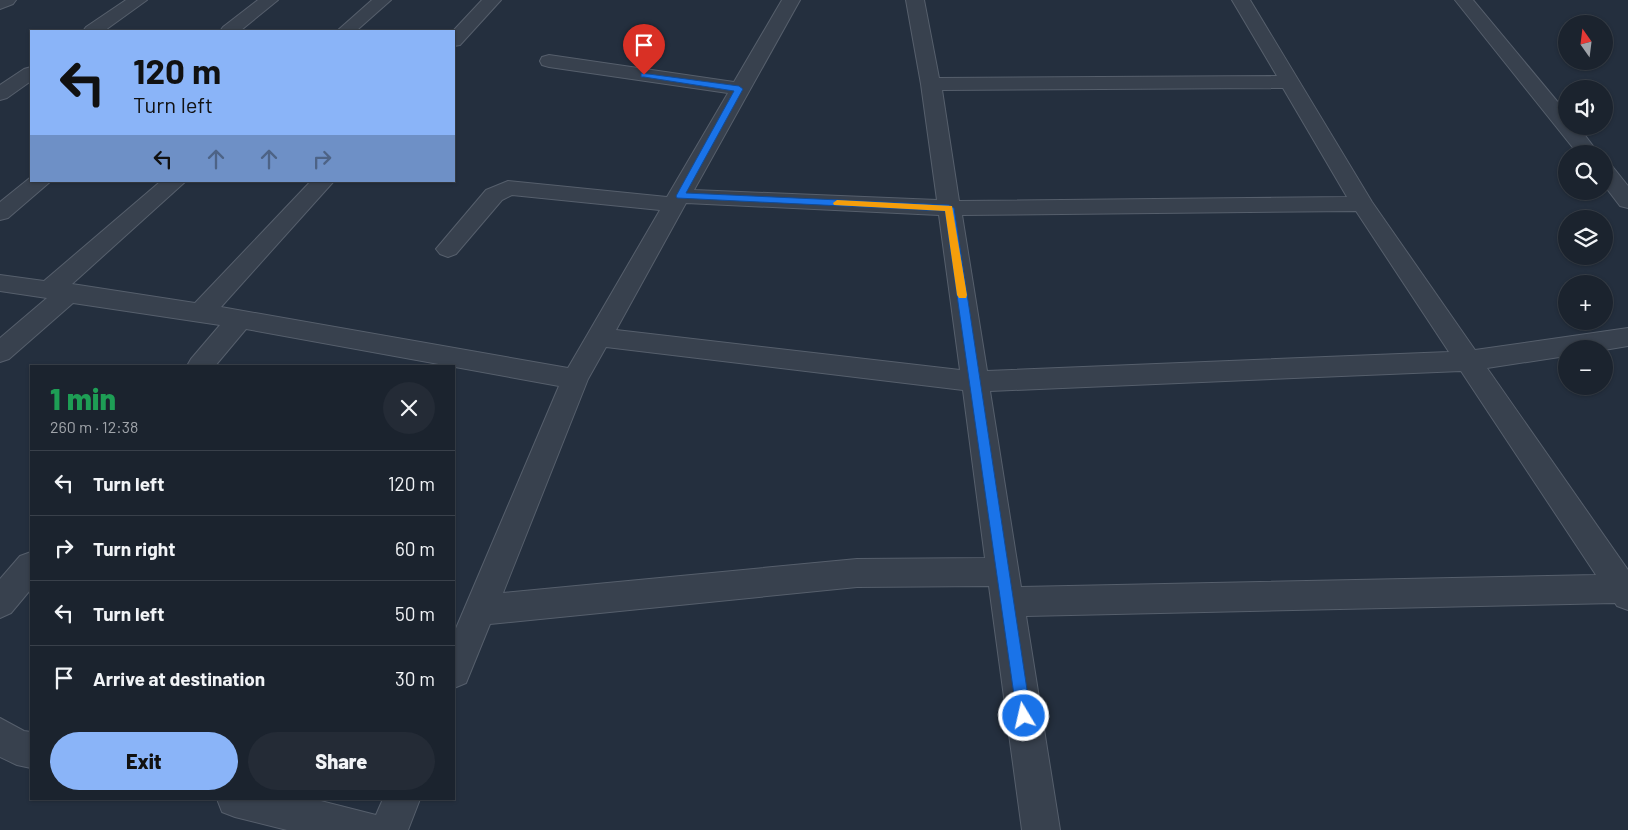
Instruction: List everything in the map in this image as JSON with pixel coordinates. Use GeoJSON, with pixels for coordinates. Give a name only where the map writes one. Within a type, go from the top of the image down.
{"type":"FeatureCollection","features":[{"type":"Feature","properties":{"kind":"street"},"geometry":{"type":"LineString","coordinates":[[0,4],[7,0]]}},
{"type":"Feature","properties":{"kind":"street"},"geometry":{"type":"LineString","coordinates":[[93,30],[138,0]]}},
{"type":"Feature","properties":{"kind":"street"},"geometry":{"type":"LineString","coordinates":[[230,30],[269,0]]}},
{"type":"Feature","properties":{"kind":"street"},"geometry":{"type":"LineString","coordinates":[[347,30],[382,0]]}},
{"type":"Feature","properties":{"kind":"street"},"geometry":{"type":"LineString","coordinates":[[455,40],[492,0]]}},
{"type":"Feature","properties":{"kind":"street"},"geometry":{"type":"LineString","coordinates":[[455,670],[575,379],[790,0]]}},
{"type":"Feature","properties":{"kind":"street"},"geometry":{"type":"LineString","coordinates":[[915,0],[931,84],[1041,830]]}},
{"type":"Feature","properties":{"kind":"street"},"geometry":{"type":"LineString","coordinates":[[1241,0],[1362,204],[1467,361],[1626,592]]}},
{"type":"Feature","properties":{"kind":"street"},"geometry":{"type":"LineString","coordinates":[[1464,0],[1558,115]]}},
{"type":"Feature","properties":{"kind":"street"},"geometry":{"type":"LineString","coordinates":[[549,61],[739,89]]}},
{"type":"Feature","properties":{"kind":"street"},"geometry":{"type":"LineString","coordinates":[[0,94],[30,74]]}},
{"type":"Feature","properties":{"kind":"street"},"geometry":{"type":"LineString","coordinates":[[931,84],[1291,82]]}},
{"type":"Feature","properties":{"kind":"street"},"geometry":{"type":"LineString","coordinates":[[1574,135],[1583,145]]}},
{"type":"Feature","properties":{"kind":"street"},"geometry":{"type":"LineString","coordinates":[[0,213],[39,182]]}},
{"type":"Feature","properties":{"kind":"street"},"geometry":{"type":"LineString","coordinates":[[0,352],[174,182]]}},
{"type":"Feature","properties":{"kind":"street"},"geometry":{"type":"LineString","coordinates":[[201,313],[323,182]]}},
{"type":"Feature","properties":{"kind":"street"},"geometry":{"type":"LineString","coordinates":[[1613,182],[1628,201]]}},
{"type":"Feature","properties":{"kind":"street"},"geometry":{"type":"LineString","coordinates":[[448,249],[494,195],[508,188],[678,200],[949,208],[1362,204]]}},
{"type":"Feature","properties":{"kind":"street"},"geometry":{"type":"LineString","coordinates":[[0,283],[240,319],[575,379]]}},
{"type":"Feature","properties":{"kind":"street"},"geometry":{"type":"LineString","coordinates":[[201,365],[240,319]]}},
{"type":"Feature","properties":{"kind":"street"},"geometry":{"type":"LineString","coordinates":[[599,337],[976,382],[1467,361],[1628,337]]}},
{"type":"Feature","properties":{"kind":"street"},"geometry":{"type":"LineString","coordinates":[[0,603],[30,567]]}},
{"type":"Feature","properties":{"kind":"street"},"geometry":{"type":"LineString","coordinates":[[480,610],[857,572],[1005,587],[1626,592]]}},
{"type":"Feature","properties":{"kind":"street"},"geometry":{"type":"LineString","coordinates":[[0,736],[17,746],[30,750]]}},
{"type":"Feature","properties":{"kind":"street"},"geometry":{"type":"LineString","coordinates":[[239,800],[366,830]]}},
{"type":"Feature","properties":{"kind":"street"},"geometry":{"type":"LineString","coordinates":[[389,830],[402,800]]}},
{"type":"Feature","properties":{"kind":"slow traffic"},"geometry":{"type":"LineString","coordinates":[[837,203],[949,208],[962,295]]}},
{"type":"Feature","properties":{"kind":"route"},"geometry":{"type":"LineString","coordinates":[[644,75],[739,89],[680,196],[949,208],[1024,716]]}}]}
